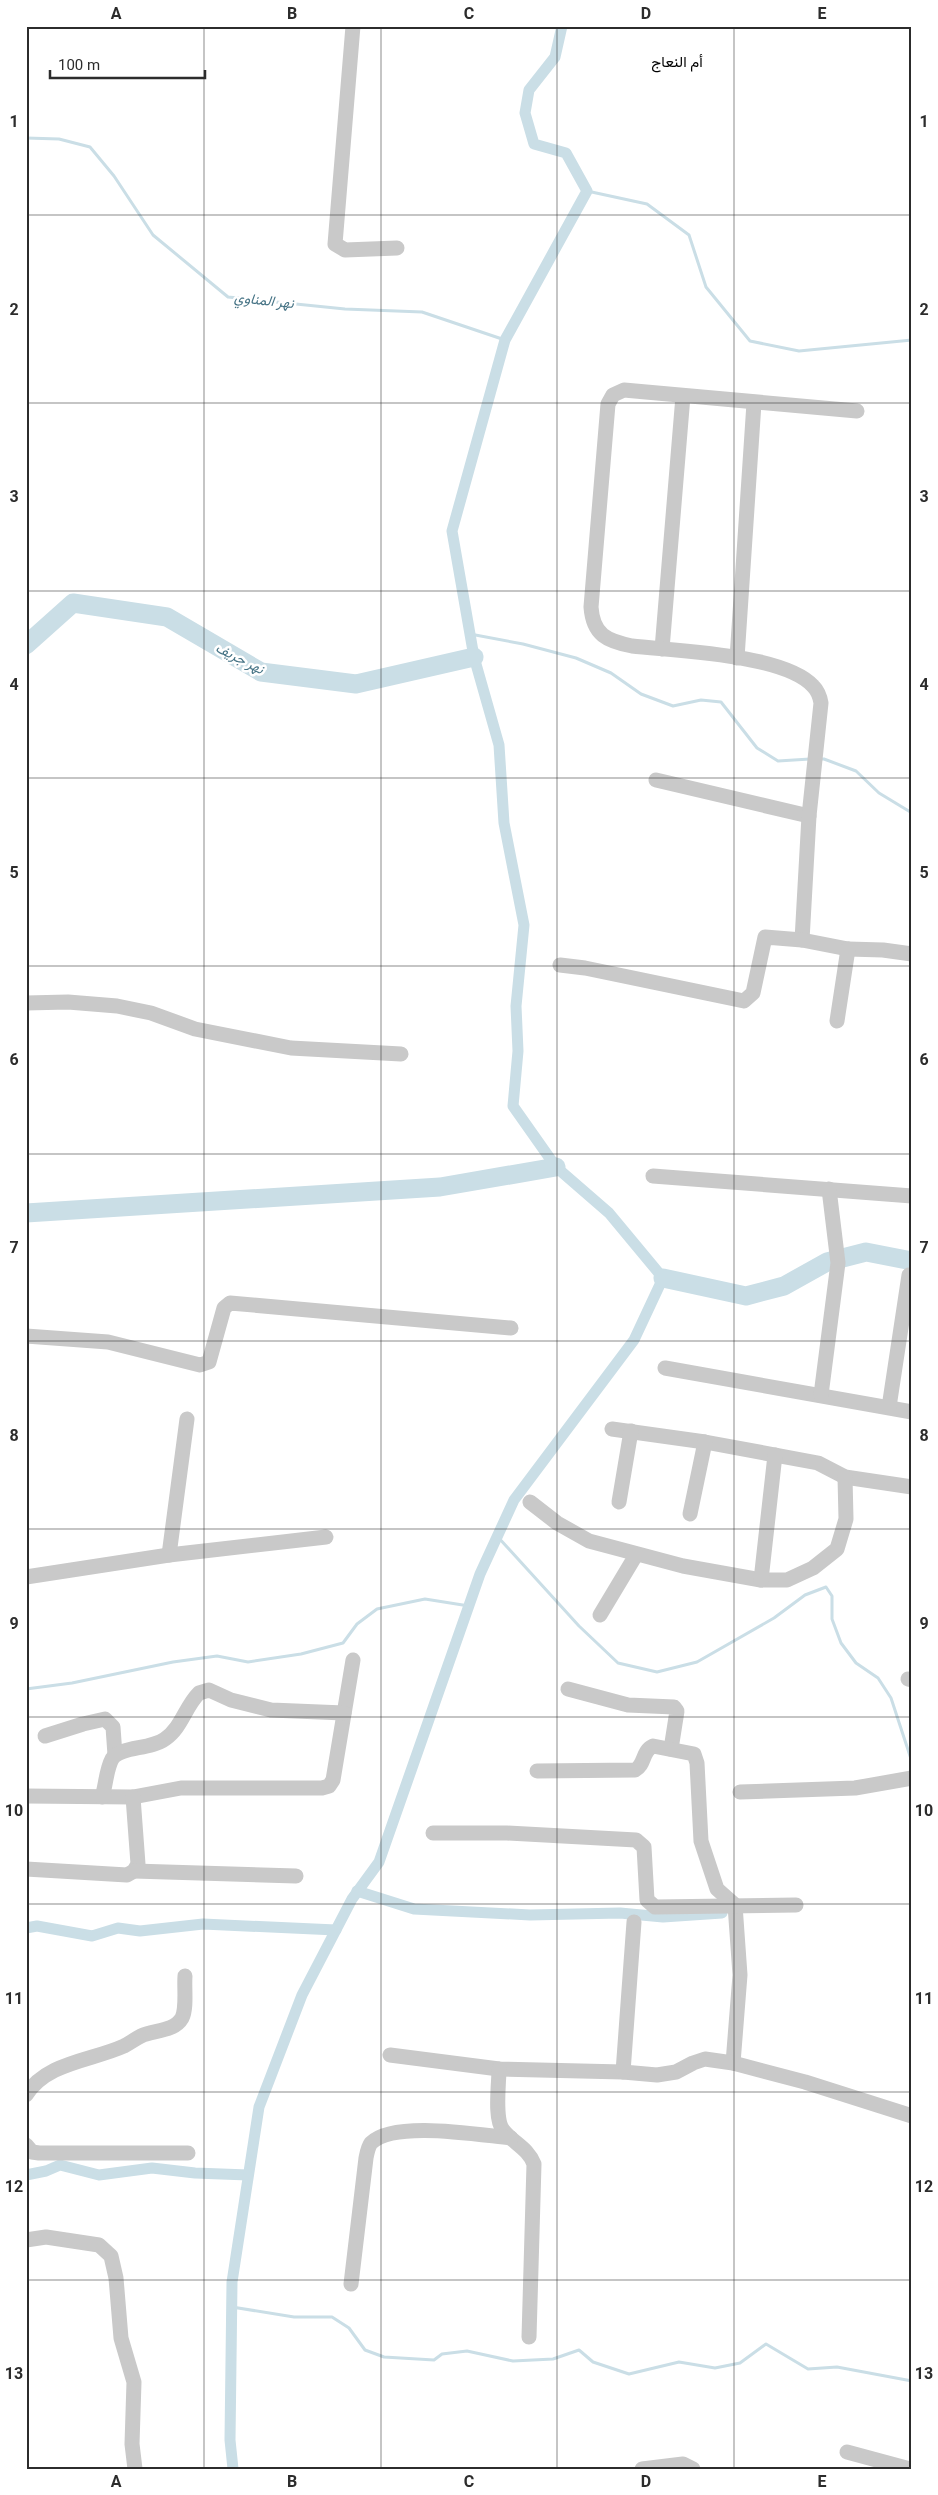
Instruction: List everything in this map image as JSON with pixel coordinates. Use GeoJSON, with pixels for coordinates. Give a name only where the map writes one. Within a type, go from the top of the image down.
{"type":"FeatureCollection","features":[{"type":"Feature","properties":{"kind":"street"},"geometry":{"type":"LineString","coordinates":[[353,26],[336,244],[345,250],[397,248]]}},
{"type":"Feature","properties":{"kind":"street"},"geometry":{"type":"LineString","coordinates":[[802,940],[813,766],[822,703],[813,686],[798,674],[758,661],[612,642],[598,632],[592,618],[591,607],[608,404],[614,395],[624,390],[857,411]]}},
{"type":"Feature","properties":{"kind":"street"},"geometry":{"type":"LineString","coordinates":[[662,649],[683,396]]}},
{"type":"Feature","properties":{"kind":"street"},"geometry":{"type":"LineString","coordinates":[[737,658],[754,402]]}},
{"type":"Feature","properties":{"kind":"street"},"geometry":{"type":"LineString","coordinates":[[656,780],[809,816]]}},
{"type":"Feature","properties":{"kind":"street"},"geometry":{"type":"LineString","coordinates":[[560,965],[585,968],[744,1001],[753,993],[765,936],[802,940],[848,949],[884,950],[912,954]]}},
{"type":"Feature","properties":{"kind":"street"},"geometry":{"type":"LineString","coordinates":[[837,1021],[848,949]]}},
{"type":"Feature","properties":{"kind":"street"},"geometry":{"type":"LineString","coordinates":[[26,1003],[68,1002],[117,1006],[151,1013],[173,1023],[290,1048],[401,1054]]}},
{"type":"Feature","properties":{"kind":"street"},"geometry":{"type":"LineString","coordinates":[[653,1176],[912,1196]]}},
{"type":"Feature","properties":{"kind":"street"},"geometry":{"type":"LineString","coordinates":[[821,1395],[838,1263],[830,1189]]}},
{"type":"Feature","properties":{"kind":"street"},"geometry":{"type":"LineString","coordinates":[[889,1408],[909,1276]]}},
{"type":"Feature","properties":{"kind":"street"},"geometry":{"type":"LineString","coordinates":[[26,1336],[108,1342],[200,1366],[209,1362],[224,1308],[230,1303],[511,1328]]}},
{"type":"Feature","properties":{"kind":"street"},"geometry":{"type":"LineString","coordinates":[[665,1368],[912,1412]]}},
{"type":"Feature","properties":{"kind":"street"},"geometry":{"type":"LineString","coordinates":[[169,1555],[187,1418]]}},
{"type":"Feature","properties":{"kind":"street"},"geometry":{"type":"LineString","coordinates":[[612,1429],[705,1442],[818,1463],[845,1477],[912,1488]]}},
{"type":"Feature","properties":{"kind":"street"},"geometry":{"type":"LineString","coordinates":[[619,1502],[631,1431]]}},
{"type":"Feature","properties":{"kind":"street"},"geometry":{"type":"LineString","coordinates":[[690,1514],[705,1442]]}},
{"type":"Feature","properties":{"kind":"street"},"geometry":{"type":"LineString","coordinates":[[762,1580],[775,1455]]}},
{"type":"Feature","properties":{"kind":"street"},"geometry":{"type":"LineString","coordinates":[[530,1502],[557,1523],[590,1541],[636,1555],[762,1580],[787,1580],[813,1568],[837,1549],[846,1519],[845,1477]]}},
{"type":"Feature","properties":{"kind":"street"},"geometry":{"type":"LineString","coordinates":[[26,1577],[169,1555],[326,1536]]}},
{"type":"Feature","properties":{"kind":"street"},"geometry":{"type":"LineString","coordinates":[[600,1615],[636,1555]]}},
{"type":"Feature","properties":{"kind":"street"},"geometry":{"type":"LineString","coordinates":[[26,1796],[133,1797],[181,1788],[322,1788],[329,1786],[333,1780],[353,1660]]}},
{"type":"Feature","properties":{"kind":"street"},"geometry":{"type":"LineString","coordinates":[[568,1689],[628,1704],[674,1708],[677,1712],[671,1749]]}},
{"type":"Feature","properties":{"kind":"street"},"geometry":{"type":"LineString","coordinates":[[115,1755],[130,1749],[150,1748],[165,1740],[176,1730],[194,1698],[199,1693],[209,1690],[231,1700],[271,1710],[344,1713]]}},
{"type":"Feature","properties":{"kind":"street"},"geometry":{"type":"LineString","coordinates":[[45,1736],[105,1719],[112,1723],[115,1755],[102,1796]]}},
{"type":"Feature","properties":{"kind":"street"},"geometry":{"type":"LineString","coordinates":[[537,1771],[635,1770],[641,1766],[649,1748],[652,1746],[694,1754],[696,1758],[701,1841],[717,1889],[735,1905],[740,1976],[733,2064]]}},
{"type":"Feature","properties":{"kind":"street"},"geometry":{"type":"LineString","coordinates":[[740,1792],[855,1788],[912,1778]]}},
{"type":"Feature","properties":{"kind":"street"},"geometry":{"type":"LineString","coordinates":[[133,1797],[138,1864],[134,1871]]}},
{"type":"Feature","properties":{"kind":"street"},"geometry":{"type":"LineString","coordinates":[[433,1833],[507,1833],[636,1840],[644,1847],[646,1895],[650,1905],[660,1908],[796,1905]]}},
{"type":"Feature","properties":{"kind":"street"},"geometry":{"type":"LineString","coordinates":[[26,1868],[127,1874],[134,1871],[296,1876]]}},
{"type":"Feature","properties":{"kind":"street"},"geometry":{"type":"LineString","coordinates":[[623,2072],[634,1922]]}},
{"type":"Feature","properties":{"kind":"street"},"geometry":{"type":"LineString","coordinates":[[26,2095],[37,2081],[68,2064],[124,2046],[140,2036],[167,2030],[178,2023],[183,2017],[184,1976]]}},
{"type":"Feature","properties":{"kind":"street"},"geometry":{"type":"LineString","coordinates":[[390,2056],[499,2069],[623,2072],[657,2076],[676,2072],[706,2059],[805,2082],[912,2116]]}},
{"type":"Feature","properties":{"kind":"street"},"geometry":{"type":"LineString","coordinates":[[499,2069],[498,2122],[510,2138],[525,2149],[534,2164],[529,2337]]}},
{"type":"Feature","properties":{"kind":"street"},"geometry":{"type":"LineString","coordinates":[[352,2284],[366,2158],[372,2143],[388,2134],[410,2130],[510,2138]]}},
{"type":"Feature","properties":{"kind":"street"},"geometry":{"type":"LineString","coordinates":[[26,2145],[32,2152],[39,2153],[188,2153]]}},
{"type":"Feature","properties":{"kind":"street"},"geometry":{"type":"LineString","coordinates":[[26,2240],[46,2237],[99,2246],[111,2256],[114,2263],[122,2338],[134,2382],[132,2444],[135,2469]]}},
{"type":"Feature","properties":{"kind":"street"},"geometry":{"type":"LineString","coordinates":[[847,2452],[874,2464],[910,2469]]}},
{"type":"Feature","properties":{"kind":"street"},"geometry":{"type":"LineString","coordinates":[[642,2469],[683,2464],[693,2469]]}},
{"type":"Feature","properties":{"kind":"waterway"},"geometry":{"type":"LineString","coordinates":[[233,2469],[230,2440],[232,2282],[259,2107],[302,1995],[352,1899],[379,1862],[480,1574],[514,1500],[634,1340],[663,1278],[609,1213],[556,1167],[513,1106],[518,1051],[516,1006],[524,925],[504,823],[499,745],[474,657],[452,531],[505,340],[587,191],[566,153],[534,144],[525,113],[529,90],[555,57],[562,26]]}},
{"type":"Feature","properties":{"kind":"waterway","name":"نهر المناوي"},"geometry":{"type":"LineString","coordinates":[[26,138],[59,139],[90,147],[114,176],[153,235],[228,297],[345,309],[422,312],[505,340]]}},
{"type":"Feature","properties":{"kind":"waterway"},"geometry":{"type":"LineString","coordinates":[[587,191],[647,204],[689,235],[706,287],[750,341],[799,351],[912,340]]}},
{"type":"Feature","properties":{"kind":"waterway","name":"نهر جريف"},"geometry":{"type":"LineString","coordinates":[[26,645],[73,603],[167,617],[261,672],[356,684],[474,657]]}},
{"type":"Feature","properties":{"kind":"waterway"},"geometry":{"type":"LineString","coordinates":[[470,634],[523,644],[576,658],[611,673],[641,694],[673,706],[701,700],[721,702],[757,748],[778,761],[810,759]]}},
{"type":"Feature","properties":{"kind":"waterway"},"geometry":{"type":"LineString","coordinates":[[818,759],[824,759],[856,771],[879,793],[912,813]]}},
{"type":"Feature","properties":{"kind":"waterway"},"geometry":{"type":"LineString","coordinates":[[26,1213],[440,1187],[556,1167]]}},
{"type":"Feature","properties":{"kind":"waterway"},"geometry":{"type":"LineString","coordinates":[[663,1278],[746,1296],[784,1286],[827,1262],[866,1252],[912,1261]]}},
{"type":"Feature","properties":{"kind":"waterway"},"geometry":{"type":"LineString","coordinates":[[497,1536],[579,1626],[618,1663],[657,1672],[697,1662],[774,1618],[805,1595],[826,1587],[832,1596],[832,1619],[841,1643],[856,1663],[878,1678],[891,1698],[912,1762]]}},
{"type":"Feature","properties":{"kind":"waterway"},"geometry":{"type":"LineString","coordinates":[[26,1689],[72,1683],[173,1662],[217,1656],[248,1662],[301,1654],[343,1643],[357,1624],[377,1609],[425,1599],[469,1606]]}},
{"type":"Feature","properties":{"kind":"waterway"},"geometry":{"type":"LineString","coordinates":[[357,1891],[414,1909],[530,1915],[620,1913],[663,1917],[722,1913]]}},
{"type":"Feature","properties":{"kind":"waterway"},"geometry":{"type":"LineString","coordinates":[[26,1928],[37,1926],[92,1936],[118,1928],[140,1931],[203,1924],[336,1930]]}},
{"type":"Feature","properties":{"kind":"waterway"},"geometry":{"type":"LineString","coordinates":[[26,2175],[46,2171],[60,2165],[99,2175],[152,2168],[195,2173],[248,2175]]}},
{"type":"Feature","properties":{"kind":"waterway"},"geometry":{"type":"LineString","coordinates":[[232,2307],[294,2317],[332,2317],[349,2328],[365,2350],[384,2357],[434,2360],[442,2354],[467,2351],[513,2361],[553,2359],[579,2350],[593,2362],[629,2374],[679,2362],[715,2368],[740,2363],[766,2344],[808,2369],[837,2367],[912,2381]]}},
{"type":"Feature","properties":{"kind":"district","name":"أم النعاج"},"geometry":{"type":"Point","coordinates":[677,62]}}]}
